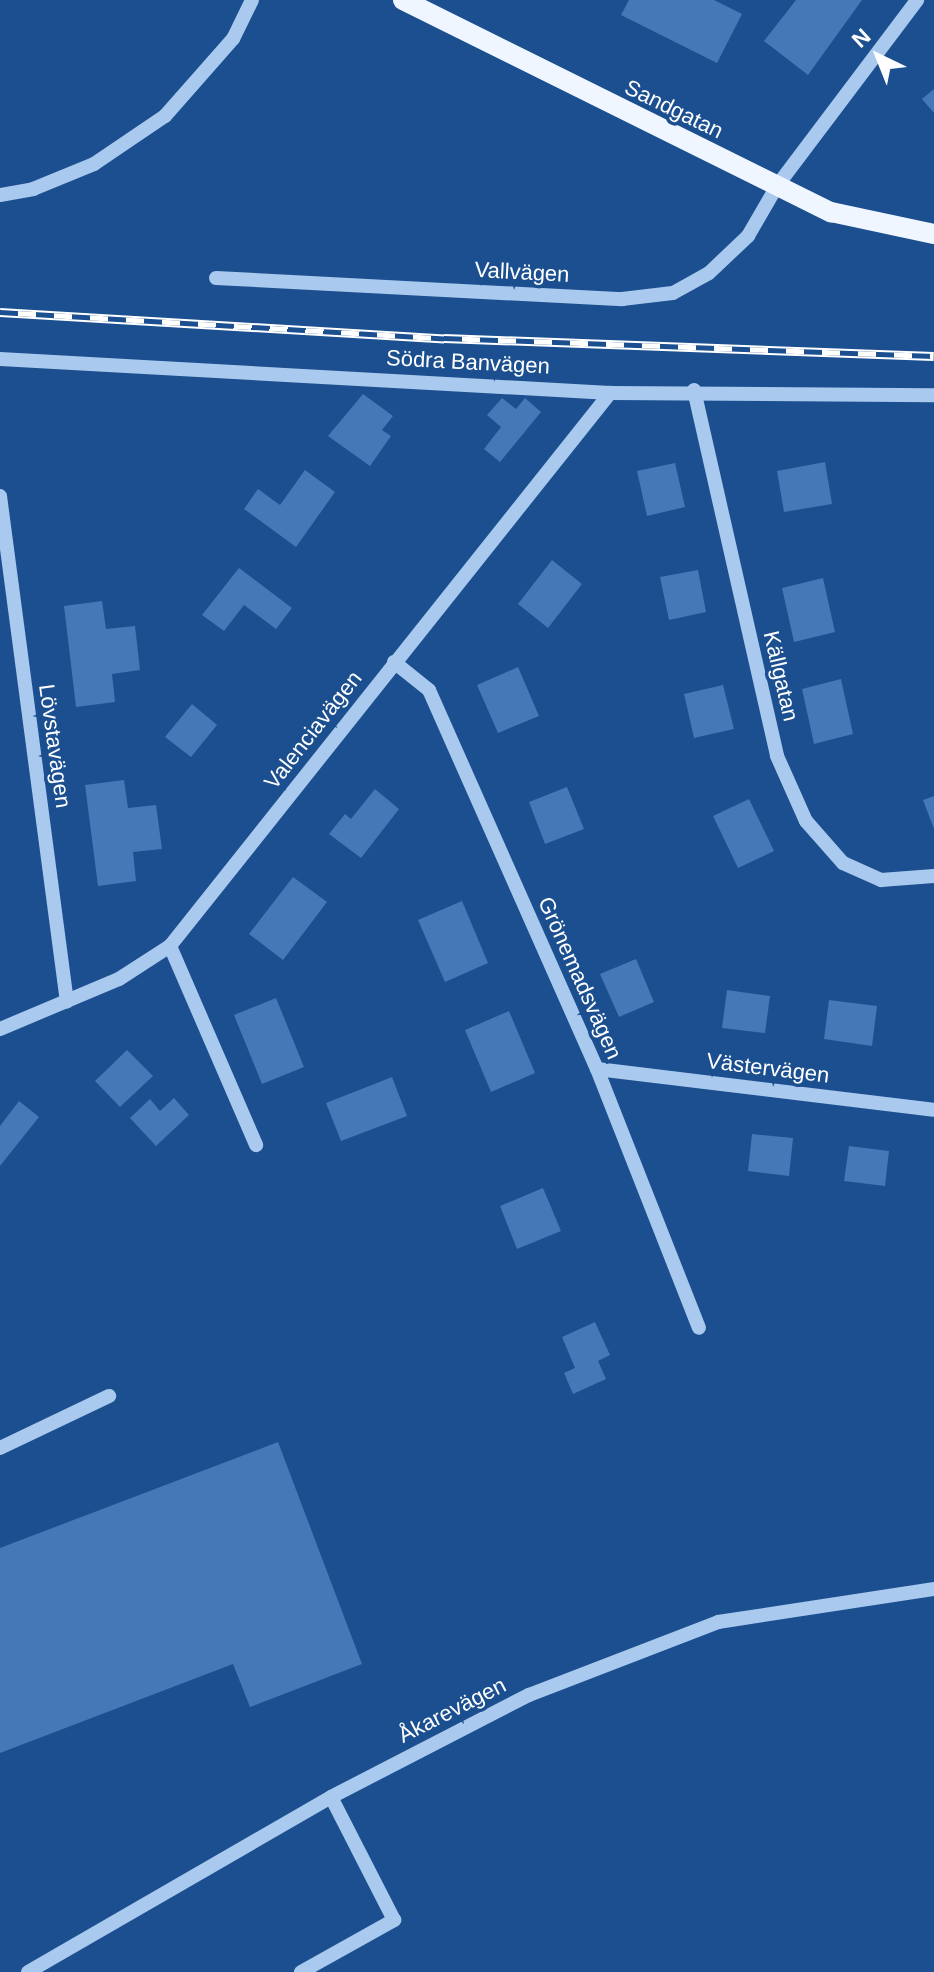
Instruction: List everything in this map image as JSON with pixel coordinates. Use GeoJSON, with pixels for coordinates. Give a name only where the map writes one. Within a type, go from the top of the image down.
{"type":"FeatureCollection","features":[{"type":"Feature","properties":{"kind":"main road","name":"Sandgatan"},"geometry":{"type":"LineString","coordinates":[[403,0],[831,212],[934,234]]}},
{"type":"Feature","properties":{"kind":"street"},"geometry":{"type":"LineString","coordinates":[[0,195],[33,189],[94,164],[165,116],[233,39],[252,0]]}},
{"type":"Feature","properties":{"kind":"street","name":"Vallvägen"},"geometry":{"type":"LineString","coordinates":[[216,278],[622,299],[673,293],[709,273],[748,236],[777,186],[917,0]]}},
{"type":"Feature","properties":{"kind":"street","name":"Södra Banvägen"},"geometry":{"type":"LineString","coordinates":[[0,359],[610,393],[694,390],[934,395]]}},
{"type":"Feature","properties":{"kind":"street","name":"Källgatan"},"geometry":{"type":"LineString","coordinates":[[694,390],[777,756],[806,821],[843,863],[881,880],[934,876]]}},
{"type":"Feature","properties":{"kind":"street","name":"Valenciavägen"},"geometry":{"type":"LineString","coordinates":[[0,1029],[119,979],[170,946],[610,393]]}},
{"type":"Feature","properties":{"kind":"street","name":"Lövstavägen"},"geometry":{"type":"LineString","coordinates":[[0,496],[67,1002]]}},
{"type":"Feature","properties":{"kind":"street","name":"Grönemadsvägen"},"geometry":{"type":"LineString","coordinates":[[394,662],[429,690],[597,1069],[699,1328]]}},
{"type":"Feature","properties":{"kind":"street"},"geometry":{"type":"LineString","coordinates":[[170,946],[256,1145]]}},
{"type":"Feature","properties":{"kind":"street","name":"Västervägen"},"geometry":{"type":"LineString","coordinates":[[597,1069],[934,1110]]}},
{"type":"Feature","properties":{"kind":"street"},"geometry":{"type":"LineString","coordinates":[[0,1448],[109,1396]]}},
{"type":"Feature","properties":{"kind":"street","name":"Åkarevägen"},"geometry":{"type":"LineString","coordinates":[[28,1972],[331,1797],[529,1695],[718,1622],[934,1589]]}},
{"type":"Feature","properties":{"kind":"street"},"geometry":{"type":"LineString","coordinates":[[301,1972],[394,1920],[331,1797]]}},
{"type":"Feature","properties":{"kind":"building"},"geometry":{"type":"Polygon","coordinates":[[[629,0],[714,0],[742,14],[717,63],[621,15],[629,0]]]}},
{"type":"Feature","properties":{"kind":"building"},"geometry":{"type":"Polygon","coordinates":[[[796,0],[862,0],[808,75],[764,41],[796,0]]]}},
{"type":"Feature","properties":{"kind":"building"},"geometry":{"type":"Polygon","coordinates":[[[934,89],[934,113],[922,99],[934,89]]]}},
{"type":"Feature","properties":{"kind":"building"},"geometry":{"type":"Polygon","coordinates":[[[363,394],[393,416],[382,430],[391,436],[370,466],[328,436],[363,394]]]}},
{"type":"Feature","properties":{"kind":"building"},"geometry":{"type":"Polygon","coordinates":[[[502,398],[516,409],[525,398],[541,412],[500,462],[484,449],[501,427],[487,415],[502,398]]]}},
{"type":"Feature","properties":{"kind":"building"},"geometry":{"type":"Polygon","coordinates":[[[825,462],[832,504],[784,512],[777,471],[825,462]]]}},
{"type":"Feature","properties":{"kind":"building"},"geometry":{"type":"Polygon","coordinates":[[[675,463],[685,507],[647,516],[637,471],[675,463]]]}},
{"type":"Feature","properties":{"kind":"building"},"geometry":{"type":"Polygon","coordinates":[[[305,470],[335,492],[296,547],[244,509],[258,489],[280,505],[305,470]]]}},
{"type":"Feature","properties":{"kind":"building"},"geometry":{"type":"Polygon","coordinates":[[[552,560],[582,584],[548,628],[518,604],[552,560]]]}},
{"type":"Feature","properties":{"kind":"building"},"geometry":{"type":"Polygon","coordinates":[[[239,568],[292,608],[276,629],[244,605],[224,631],[202,615],[239,568]]]}},
{"type":"Feature","properties":{"kind":"building"},"geometry":{"type":"Polygon","coordinates":[[[698,570],[706,612],[669,620],[660,577],[698,570]]]}},
{"type":"Feature","properties":{"kind":"building"},"geometry":{"type":"Polygon","coordinates":[[[823,578],[835,632],[794,642],[782,588],[823,578]]]}},
{"type":"Feature","properties":{"kind":"building"},"geometry":{"type":"Polygon","coordinates":[[[102,601],[106,629],[135,626],[140,670],[112,674],[115,702],[76,707],[64,606],[102,601]]]}},
{"type":"Feature","properties":{"kind":"building"},"geometry":{"type":"Polygon","coordinates":[[[518,667],[539,716],[498,733],[477,685],[518,667]]]}},
{"type":"Feature","properties":{"kind":"building"},"geometry":{"type":"Polygon","coordinates":[[[841,679],[853,734],[814,744],[802,689],[841,679]]]}},
{"type":"Feature","properties":{"kind":"building"},"geometry":{"type":"Polygon","coordinates":[[[723,685],[734,729],[694,738],[684,694],[723,685]]]}},
{"type":"Feature","properties":{"kind":"building"},"geometry":{"type":"Polygon","coordinates":[[[192,704],[217,725],[191,757],[165,737],[192,704]]]}},
{"type":"Feature","properties":{"kind":"building"},"geometry":{"type":"Polygon","coordinates":[[[124,780],[128,808],[156,805],[162,849],[133,852],[136,881],[98,886],[85,785],[124,780]]]}},
{"type":"Feature","properties":{"kind":"building"},"geometry":{"type":"Polygon","coordinates":[[[567,787],[584,829],[545,844],[529,802],[567,787]]]}},
{"type":"Feature","properties":{"kind":"building"},"geometry":{"type":"Polygon","coordinates":[[[375,789],[399,809],[361,858],[329,834],[345,814],[351,819],[375,789]]]}},
{"type":"Feature","properties":{"kind":"building"},"geometry":{"type":"Polygon","coordinates":[[[934,796],[934,829],[923,800],[934,796]]]}},
{"type":"Feature","properties":{"kind":"building"},"geometry":{"type":"Polygon","coordinates":[[[749,799],[774,851],[738,868],[713,816],[749,799]]]}},
{"type":"Feature","properties":{"kind":"building"},"geometry":{"type":"Polygon","coordinates":[[[293,877],[327,902],[283,960],[249,934],[293,877]]]}},
{"type":"Feature","properties":{"kind":"building"},"geometry":{"type":"Polygon","coordinates":[[[462,901],[488,963],[445,982],[418,920],[462,901]]]}},
{"type":"Feature","properties":{"kind":"building"},"geometry":{"type":"Polygon","coordinates":[[[636,959],[654,1002],[619,1017],[600,974],[636,959]]]}},
{"type":"Feature","properties":{"kind":"building"},"geometry":{"type":"Polygon","coordinates":[[[727,990],[770,996],[765,1033],[722,1028],[727,990]]]}},
{"type":"Feature","properties":{"kind":"building"},"geometry":{"type":"Polygon","coordinates":[[[276,998],[304,1067],[262,1084],[234,1015],[276,998]]]}},
{"type":"Feature","properties":{"kind":"building"},"geometry":{"type":"Polygon","coordinates":[[[829,1000],[877,1006],[872,1046],[824,1039],[829,1000]]]}},
{"type":"Feature","properties":{"kind":"building"},"geometry":{"type":"Polygon","coordinates":[[[509,1011],[535,1073],[491,1092],[465,1030],[509,1011]]]}},
{"type":"Feature","properties":{"kind":"building"},"geometry":{"type":"Polygon","coordinates":[[[127,1050],[153,1076],[120,1107],[95,1081],[127,1050]]]}},
{"type":"Feature","properties":{"kind":"building"},"geometry":{"type":"Polygon","coordinates":[[[392,1077],[407,1116],[341,1141],[326,1103],[392,1077]]]}},
{"type":"Feature","properties":{"kind":"building"},"geometry":{"type":"Polygon","coordinates":[[[174,1098],[189,1115],[156,1146],[130,1118],[150,1099],[160,1111],[174,1098]]]}},
{"type":"Feature","properties":{"kind":"building"},"geometry":{"type":"Polygon","coordinates":[[[19,1101],[39,1117],[0,1166],[0,1126],[19,1101]]]}},
{"type":"Feature","properties":{"kind":"building"},"geometry":{"type":"Polygon","coordinates":[[[752,1134],[793,1138],[789,1176],[748,1171],[752,1134]]]}},
{"type":"Feature","properties":{"kind":"building"},"geometry":{"type":"Polygon","coordinates":[[[849,1146],[889,1151],[885,1186],[844,1181],[849,1146]]]}},
{"type":"Feature","properties":{"kind":"building"},"geometry":{"type":"Polygon","coordinates":[[[543,1188],[561,1231],[517,1249],[500,1206],[543,1188]]]}},
{"type":"Feature","properties":{"kind":"building"},"geometry":{"type":"Polygon","coordinates":[[[595,1322],[610,1355],[598,1361],[606,1379],[573,1394],[564,1373],[575,1368],[562,1337],[595,1322]]]}},
{"type":"Feature","properties":{"kind":"building"},"geometry":{"type":"Polygon","coordinates":[[[278,1442],[362,1664],[250,1707],[233,1664],[0,1753],[0,1548],[278,1442]]]}},
{"type":"Feature","properties":{"kind":"railway"},"geometry":{"type":"LineString","coordinates":[[0,312],[444,338],[934,356]]}}]}
